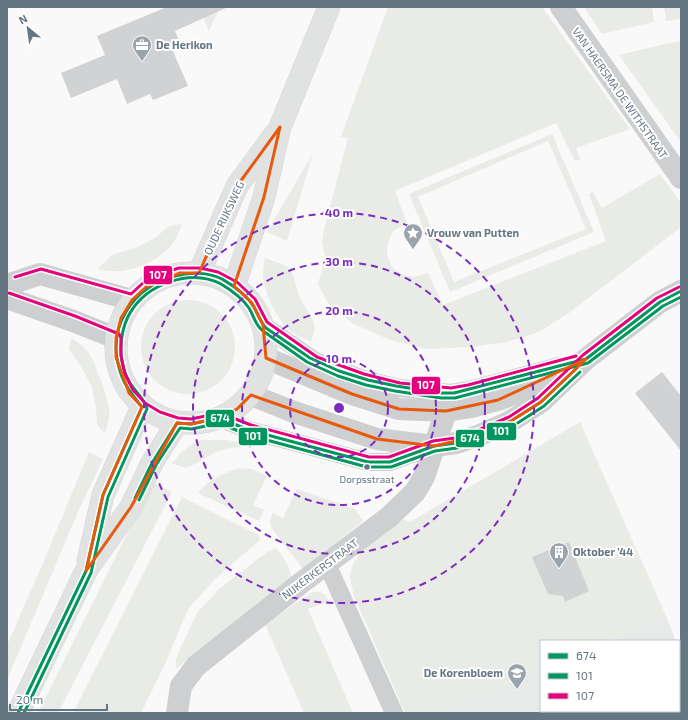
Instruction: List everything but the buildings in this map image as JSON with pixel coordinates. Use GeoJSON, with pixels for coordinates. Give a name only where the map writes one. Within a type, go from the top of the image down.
{"type":"FeatureCollection","features":[{"type":"Feature","properties":{"kind":"main road","name":"OUDE RIJKSWEG"},"geometry":{"type":"LineString","coordinates":[[234,286],[264,197],[280,127],[329,7]]}},
{"type":"Feature","properties":{"kind":"main road","name":"OUDE RIJKSWEG"},"geometry":{"type":"LineString","coordinates":[[199,273],[236,186],[280,127]]}},
{"type":"Feature","properties":{"kind":"main road"},"geometry":{"type":"LineString","coordinates":[[180,273],[199,273],[217,277],[234,286],[252,303],[263,325],[266,341],[266,358],[261,377],[251,395],[237,409],[219,418],[205,422],[191,424],[177,423],[158,417],[142,406],[129,393],[120,376],[116,357],[116,338],[121,318],[132,300],[146,287],[162,278],[180,273]]}},
{"type":"Feature","properties":{"kind":"main road"},"geometry":{"type":"LineString","coordinates":[[86,571],[103,495],[142,406]]}},
{"type":"Feature","properties":{"kind":"main road"},"geometry":{"type":"LineString","coordinates":[[18,713],[86,571],[131,507],[152,463],[177,423]]}},
{"type":"Feature","properties":{"kind":"street","name":"VAN HAERSMA DE WITHSTRAAT"},"geometry":{"type":"LineString","coordinates":[[560,7],[681,178]]}},
{"type":"Feature","properties":{"kind":"street"},"geometry":{"type":"LineString","coordinates":[[7,285],[40,274],[132,300]]}},
{"type":"Feature","properties":{"kind":"street"},"geometry":{"type":"LineString","coordinates":[[251,395],[294,412],[377,439],[434,446],[456,443],[478,436],[511,420],[541,402],[586,359],[660,302],[681,291]]}},
{"type":"Feature","properties":{"kind":"street"},"geometry":{"type":"LineString","coordinates":[[7,298],[116,338]]}},
{"type":"Feature","properties":{"kind":"street"},"geometry":{"type":"LineString","coordinates":[[266,358],[352,394],[399,409],[446,411],[472,407],[498,400],[527,389],[586,359]]}},
{"type":"Feature","properties":{"kind":"street","name":"NIJKERKERSTRAAT"},"geometry":{"type":"LineString","coordinates":[[177,713],[181,686],[196,666],[389,517],[415,492],[424,477],[446,411]]}},
{"type":"Feature","properties":{"kind":"lane"},"geometry":{"type":"LineString","coordinates":[[263,325],[315,361],[363,379],[398,388],[451,393],[469,390],[586,359]]}},
{"type":"Feature","properties":{"kind":"lane"},"geometry":{"type":"LineString","coordinates":[[219,418],[249,430],[368,462],[390,462],[434,446]]}},
{"type":"Feature","properties":{"kind":"lane"},"geometry":{"type":"LineString","coordinates":[[327,564],[394,713]]}},
{"type":"Feature","properties":{"kind":"highlighted area"},"geometry":{"type":"Polygon","coordinates":[[[280,127],[264,197],[234,286],[252,303],[263,325],[266,358],[352,394],[399,409],[446,411],[498,400],[586,359],[541,402],[511,421],[478,436],[434,446],[377,439],[251,395],[237,409],[219,418],[191,424],[177,423],[131,507],[86,571],[103,495],[142,407],[129,393],[116,357],[116,338],[121,318],[132,300],[146,287],[180,273],[199,273],[237,186],[280,127]]]}},
{"type":"Feature","properties":{"kind":"shaded area"},"geometry":{"type":"Polygon","coordinates":[[[199,7],[220,7],[209,31],[199,7]]]}},
{"type":"Feature","properties":{"kind":"shaded area"},"geometry":{"type":"Polygon","coordinates":[[[388,7],[542,7],[630,129],[576,148],[580,159],[575,161],[556,123],[395,191],[407,224],[396,229],[388,242],[388,256],[394,269],[400,273],[412,277],[428,273],[443,305],[606,241],[589,194],[593,192],[602,208],[660,174],[681,203],[681,227],[569,313],[539,332],[507,342],[471,347],[427,349],[390,340],[354,324],[339,313],[328,303],[318,284],[325,258],[322,241],[348,138],[341,137],[388,7]]]}},
{"type":"Feature","properties":{"kind":"shaded area"},"geometry":{"type":"Polygon","coordinates":[[[584,7],[652,7],[654,22],[602,34],[584,7]]]}},
{"type":"Feature","properties":{"kind":"shaded area"},"geometry":{"type":"Polygon","coordinates":[[[664,7],[681,7],[681,19],[666,21],[664,7]]]}},
{"type":"Feature","properties":{"kind":"shaded area"},"geometry":{"type":"Polygon","coordinates":[[[681,41],[681,142],[619,55],[681,41]]]}},
{"type":"Feature","properties":{"kind":"shaded area"},"geometry":{"type":"Polygon","coordinates":[[[552,134],[594,232],[450,292],[409,194],[552,134]],[[548,141],[418,197],[454,282],[586,229],[548,141]]]}},
{"type":"Feature","properties":{"kind":"shaded area"},"geometry":{"type":"Polygon","coordinates":[[[313,153],[287,241],[267,232],[313,153]]]}},
{"type":"Feature","properties":{"kind":"shaded area"},"geometry":{"type":"Polygon","coordinates":[[[182,224],[173,244],[161,255],[144,265],[117,271],[98,269],[112,255],[138,247],[156,237],[169,226],[182,224]]]}},
{"type":"Feature","properties":{"kind":"shaded area"},"geometry":{"type":"Polygon","coordinates":[[[265,258],[286,266],[292,272],[300,298],[314,322],[315,329],[311,342],[289,330],[276,312],[264,283],[263,274],[265,258]]]}},
{"type":"Feature","properties":{"kind":"shaded area"},"geometry":{"type":"Polygon","coordinates":[[[188,300],[206,304],[221,314],[231,329],[235,347],[231,365],[221,380],[206,390],[188,394],[170,390],[155,380],[145,365],[141,347],[145,329],[155,314],[170,304],[188,300]]]}},
{"type":"Feature","properties":{"kind":"shaded area"},"geometry":{"type":"Polygon","coordinates":[[[71,338],[88,352],[94,362],[109,408],[105,433],[97,424],[92,387],[82,368],[69,349],[71,338]]]}},
{"type":"Feature","properties":{"kind":"shaded area"},"geometry":{"type":"Polygon","coordinates":[[[580,422],[666,616],[610,640],[540,640],[540,669],[439,713],[405,713],[354,596],[350,577],[351,571],[358,556],[372,542],[402,519],[410,522],[580,422]]]}},
{"type":"Feature","properties":{"kind":"shaded area"},"geometry":{"type":"Polygon","coordinates":[[[201,440],[227,440],[259,446],[229,448],[216,452],[185,468],[172,463],[192,444],[201,440]]]}},
{"type":"Feature","properties":{"kind":"shaded area"},"geometry":{"type":"Polygon","coordinates":[[[89,452],[103,459],[78,512],[7,680],[7,645],[89,452]]]}},
{"type":"Feature","properties":{"kind":"shaded area"},"geometry":{"type":"Polygon","coordinates":[[[240,468],[252,469],[267,476],[253,505],[264,510],[259,521],[198,493],[202,488],[217,477],[240,468]]]}},
{"type":"Feature","properties":{"kind":"shaded area"},"geometry":{"type":"Polygon","coordinates":[[[154,483],[172,492],[58,713],[38,713],[121,546],[154,483]]]}},
{"type":"Feature","properties":{"kind":"shaded area"},"geometry":{"type":"Polygon","coordinates":[[[297,489],[355,509],[363,521],[303,569],[272,529],[270,523],[272,513],[283,518],[297,489]]]}},
{"type":"Feature","properties":{"kind":"shaded area"},"geometry":{"type":"Polygon","coordinates":[[[182,497],[255,533],[259,536],[260,540],[214,580],[189,608],[165,664],[141,713],[73,713],[182,497]]]}},
{"type":"Feature","properties":{"kind":"shaded area"},"geometry":{"type":"Polygon","coordinates":[[[276,548],[288,566],[291,577],[176,669],[176,660],[180,649],[197,613],[219,589],[267,552],[276,548]]]}},
{"type":"Feature","properties":{"kind":"shaded area"},"geometry":{"type":"Polygon","coordinates":[[[317,591],[324,594],[329,601],[308,609],[353,713],[304,713],[265,624],[311,593],[317,591]]]}},
{"type":"Feature","properties":{"kind":"shaded area"},"geometry":{"type":"Polygon","coordinates":[[[666,616],[676,640],[610,640],[666,616]]]}},
{"type":"Feature","properties":{"kind":"shaded area","name":"De Korenbloem"},"geometry":{"type":"Polygon","coordinates":[[[680,650],[681,653],[681,713],[439,713],[540,669],[540,712],[680,712],[680,650]]]}},
{"type":"Feature","properties":{"kind":"transit line","name":"107"},"geometry":{"type":"LineString","coordinates":[[15,277],[41,269],[131,294],[143,283],[160,274],[179,268],[200,268],[218,272],[237,282],[255,299],[267,322],[317,357],[364,374],[400,383],[451,388],[468,385],[576,356]]}},
{"type":"Feature","properties":{"kind":"transit line","name":"674"},"geometry":{"type":"LineString","coordinates":[[18,713],[86,571],[103,495],[142,407],[129,390],[120,371],[117,355],[117,340],[120,325],[126,312],[146,289],[160,281],[175,276],[199,273],[217,277],[236,288],[248,299],[266,328],[310,358],[339,371],[368,380],[442,393],[454,393],[586,359],[660,302],[681,291]]}},
{"type":"Feature","properties":{"kind":"transit line","name":"101"},"geometry":{"type":"LineString","coordinates":[[24,713],[91,573],[108,497],[147,409],[145,403],[130,383],[125,373],[121,358],[121,344],[122,333],[130,313],[147,294],[158,287],[183,278],[209,279],[221,284],[236,294],[251,311],[260,329],[307,362],[338,376],[366,385],[441,398],[455,398],[588,363],[663,306],[681,297]]}},
{"type":"Feature","properties":{"kind":"transit line","name":"107"},"geometry":{"type":"LineString","coordinates":[[9,293],[75,316],[119,334],[121,338],[121,356],[125,374],[133,390],[145,403],[160,412],[178,418],[191,419],[220,413],[251,425],[369,457],[389,457],[433,441],[455,438],[509,417],[538,398],[583,355],[657,298],[679,287]]}},
{"type":"Feature","properties":{"kind":"transit line","name":"674"},"geometry":{"type":"LineString","coordinates":[[135,498],[152,463],[177,423],[191,424],[219,418],[249,430],[368,462],[390,462],[434,446],[456,443],[478,436],[511,421],[541,402],[577,368]]}},
{"type":"Feature","properties":{"kind":"transit line","name":"101"},"geometry":{"type":"LineString","coordinates":[[139,500],[156,465],[180,428],[192,429],[219,423],[248,435],[367,467],[391,467],[435,451],[457,448],[480,441],[513,426],[544,406],[580,372]]}},
{"type":"Feature","properties":{"kind":"place","name":"De Herikon"},"geometry":{"type":"Point","coordinates":[142,62]}},
{"type":"Feature","properties":{"kind":"place","name":"Vrouw van Putten"},"geometry":{"type":"Point","coordinates":[413,250]}},
{"type":"Feature","properties":{"kind":"place","name":"Dorpsstraat"},"geometry":{"type":"Point","coordinates":[367,467]}},
{"type":"Feature","properties":{"kind":"place","name":"Oktober '44"},"geometry":{"type":"Point","coordinates":[559,569]}},
{"type":"Feature","properties":{"kind":"place","name":"De Korenbloem"},"geometry":{"type":"Point","coordinates":[517,690]}}]}
